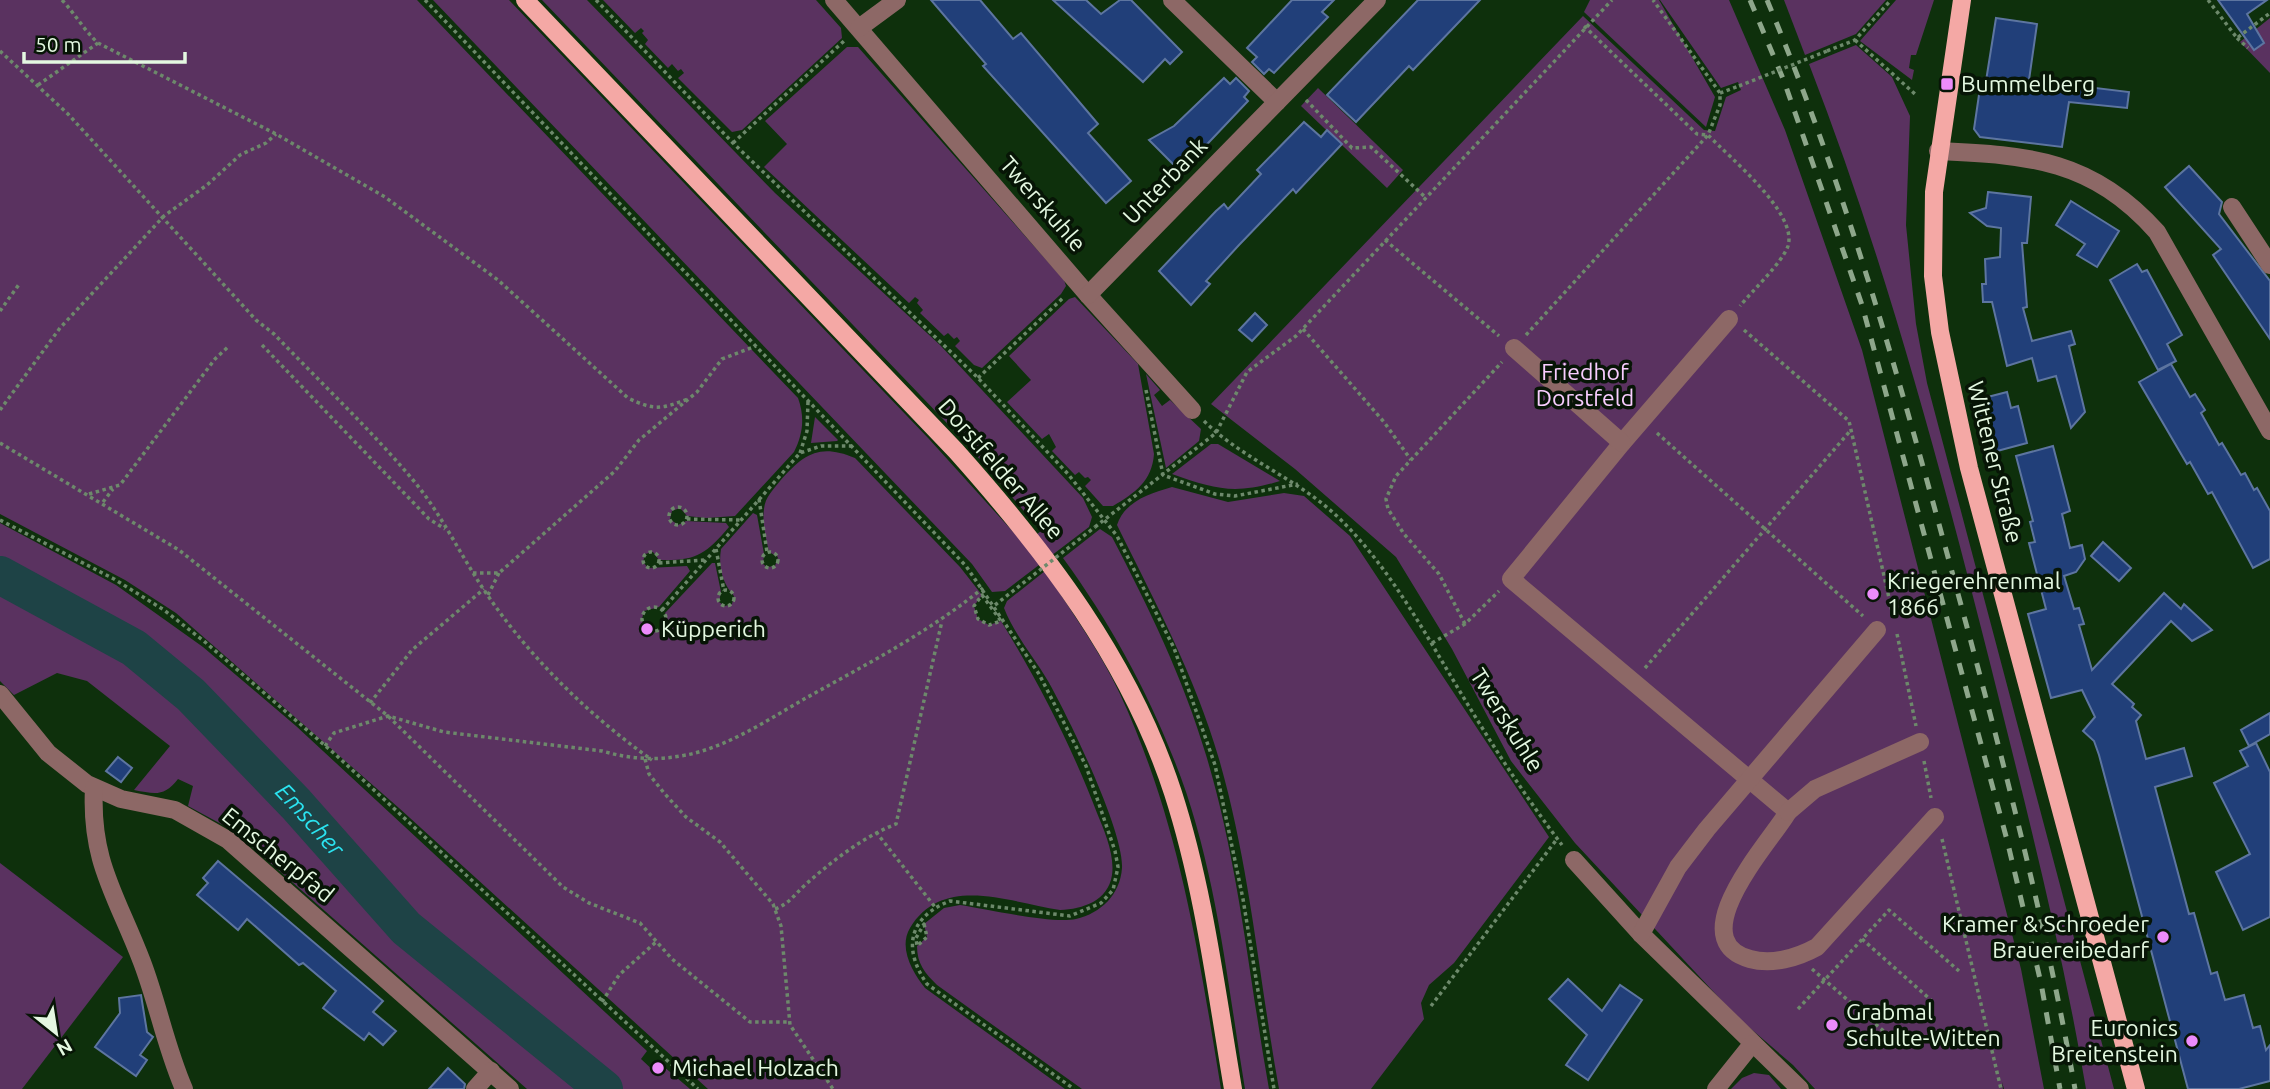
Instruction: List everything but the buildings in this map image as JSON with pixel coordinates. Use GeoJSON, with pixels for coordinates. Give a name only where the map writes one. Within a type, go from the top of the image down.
{"type":"FeatureCollection","features":[{"type":"Feature","properties":{"kind":"main road","name":"Dorstfelder Allee"},"geometry":{"type":"LineString","coordinates":[[525,0],[956,451],[1017,519],[1093,625],[1123,676],[1151,733],[1173,792],[1200,895],[1233,1089]]}},
{"type":"Feature","properties":{"kind":"main road","name":"Wittener Straße"},"geometry":{"type":"LineString","coordinates":[[1962,0],[1934,192],[1934,276],[1951,394],[2136,1089]]}},
{"type":"Feature","properties":{"kind":"street","name":"Twerskuhle"},"geometry":{"type":"LineString","coordinates":[[834,0],[1192,410]]}},
{"type":"Feature","properties":{"kind":"street"},"geometry":{"type":"LineString","coordinates":[[859,28],[897,0]]}},
{"type":"Feature","properties":{"kind":"street"},"geometry":{"type":"LineString","coordinates":[[1172,0],[1277,102]]}},
{"type":"Feature","properties":{"kind":"street","name":"Unterbank"},"geometry":{"type":"LineString","coordinates":[[1084,289],[1277,102],[1377,0]]}},
{"type":"Feature","properties":{"kind":"street"},"geometry":{"type":"LineString","coordinates":[[1938,151],[2057,164],[2086,174],[2136,208],[2157,232],[2263,400],[2270,431]]}},
{"type":"Feature","properties":{"kind":"street"},"geometry":{"type":"LineString","coordinates":[[2232,207],[2270,265]]}},
{"type":"Feature","properties":{"kind":"street"},"geometry":{"type":"LineString","coordinates":[[1729,319],[1622,443],[1511,579],[1788,811]]}},
{"type":"Feature","properties":{"kind":"street"},"geometry":{"type":"LineString","coordinates":[[1514,348],[1622,443]]}},
{"type":"Feature","properties":{"kind":"street"},"geometry":{"type":"LineString","coordinates":[[1641,934],[1678,867],[1877,630]]}},
{"type":"Feature","properties":{"kind":"street","name":"Emscherpfad"},"geometry":{"type":"LineString","coordinates":[[0,694],[48,753],[94,788],[121,799],[174,810],[228,840],[510,1089]]}},
{"type":"Feature","properties":{"kind":"street"},"geometry":{"type":"LineString","coordinates":[[1920,742],[1815,789],[1788,811],[1735,887],[1726,911],[1725,930],[1728,942],[1745,957],[1775,961],[1798,956],[1817,947],[1935,817]]}},
{"type":"Feature","properties":{"kind":"street"},"geometry":{"type":"LineString","coordinates":[[94,788],[92,823],[96,850],[142,962],[169,1055],[184,1089]]}},
{"type":"Feature","properties":{"kind":"street"},"geometry":{"type":"LineString","coordinates":[[1574,860],[1641,934],[1800,1089]]}},
{"type":"Feature","properties":{"kind":"street"},"geometry":{"type":"LineString","coordinates":[[1717,1089],[1752,1044]]}},
{"type":"Feature","properties":{"kind":"street"},"geometry":{"type":"LineString","coordinates":[[475,1089],[491,1071]]}},
{"type":"Feature","properties":{"kind":"path"},"geometry":{"type":"LineString","coordinates":[[62,0],[78,17],[80,27],[98,43],[276,134],[385,198],[461,251],[498,280],[628,398],[650,409],[663,408],[688,399]]}},
{"type":"Feature","properties":{"kind":"path"},"geometry":{"type":"LineString","coordinates":[[425,0],[966,566],[983,588],[993,606],[1000,621],[989,625],[978,619],[974,609],[982,595],[993,606],[1039,674],[1086,766],[1115,851],[1116,877],[1113,890],[1101,904],[1070,916],[969,901],[950,901],[935,907],[923,917],[911,942],[913,956],[927,984],[1074,1089]]}},
{"type":"Feature","properties":{"kind":"path"},"geometry":{"type":"LineString","coordinates":[[596,0],[733,144],[978,378],[1068,474],[1117,536],[1174,648],[1215,765],[1243,899],[1274,1089]]}},
{"type":"Feature","properties":{"kind":"path"},"geometry":{"type":"LineString","coordinates":[[993,606],[1216,433],[1247,372],[1303,329],[1584,26],[1612,0]]}},
{"type":"Feature","properties":{"kind":"path"},"geometry":{"type":"LineString","coordinates":[[1653,0],[1674,25],[1720,93],[1720,105],[1708,135]]}},
{"type":"Feature","properties":{"kind":"path"},"geometry":{"type":"LineString","coordinates":[[1720,93],[1855,40],[1891,0]]}},
{"type":"Feature","properties":{"kind":"path"},"geometry":{"type":"LineString","coordinates":[[2208,0],[2248,48]]}},
{"type":"Feature","properties":{"kind":"path"},"geometry":{"type":"LineString","coordinates":[[2237,38],[2270,13]]}},
{"type":"Feature","properties":{"kind":"path"},"geometry":{"type":"LineString","coordinates":[[1584,26],[1697,134],[1708,135],[1783,214],[1790,234],[1787,249],[1729,319],[1849,421],[1901,650],[1935,817],[2001,1089]]}},
{"type":"Feature","properties":{"kind":"path"},"geometry":{"type":"LineString","coordinates":[[733,144],[859,28]]}},
{"type":"Feature","properties":{"kind":"path"},"geometry":{"type":"LineString","coordinates":[[1855,40],[1916,95]]}},
{"type":"Feature","properties":{"kind":"path"},"geometry":{"type":"LineString","coordinates":[[38,85],[98,43]]}},
{"type":"Feature","properties":{"kind":"path"},"geometry":{"type":"LineString","coordinates":[[0,51],[38,85],[164,216],[256,320],[274,334],[413,480],[437,511],[446,530],[488,595],[523,642],[559,683],[615,734],[652,760]]}},
{"type":"Feature","properties":{"kind":"path"},"geometry":{"type":"LineString","coordinates":[[1293,86],[1352,148],[1371,147],[1424,197]]}},
{"type":"Feature","properties":{"kind":"path"},"geometry":{"type":"LineString","coordinates":[[0,410],[60,328],[164,216],[207,185],[240,155],[266,143],[276,134]]}},
{"type":"Feature","properties":{"kind":"path"},"geometry":{"type":"LineString","coordinates":[[1385,240],[1514,348]]}},
{"type":"Feature","properties":{"kind":"path"},"geometry":{"type":"LineString","coordinates":[[0,311],[20,283]]}},
{"type":"Feature","properties":{"kind":"path"},"geometry":{"type":"LineString","coordinates":[[978,378],[1084,289]]}},
{"type":"Feature","properties":{"kind":"path"},"geometry":{"type":"LineString","coordinates":[[1303,329],[1384,422],[1411,460]]}},
{"type":"Feature","properties":{"kind":"path"},"geometry":{"type":"LineString","coordinates":[[262,345],[429,519],[446,530]]}},
{"type":"Feature","properties":{"kind":"path"},"geometry":{"type":"LineString","coordinates":[[89,494],[120,485],[215,359],[229,346]]}},
{"type":"Feature","properties":{"kind":"path"},"geometry":{"type":"LineString","coordinates":[[488,595],[499,572],[615,471],[639,440],[697,392],[722,359],[756,346]]}},
{"type":"Feature","properties":{"kind":"path"},"geometry":{"type":"LineString","coordinates":[[1146,387],[1163,475]]}},
{"type":"Feature","properties":{"kind":"path"},"geometry":{"type":"LineString","coordinates":[[662,610],[800,453],[807,431],[808,401]]}},
{"type":"Feature","properties":{"kind":"path"},"geometry":{"type":"LineString","coordinates":[[1642,421],[1901,650]]}},
{"type":"Feature","properties":{"kind":"path"},"geometry":{"type":"LineString","coordinates":[[1633,683],[1851,430]]}},
{"type":"Feature","properties":{"kind":"path","name":"Twerskuhle"},"geometry":{"type":"LineString","coordinates":[[1216,433],[1299,484],[1345,524],[1378,563],[1432,643],[1528,800],[1574,860]]}},
{"type":"Feature","properties":{"kind":"path"},"geometry":{"type":"LineString","coordinates":[[0,443],[103,502],[179,550],[388,716],[563,887],[589,903],[639,923],[672,959],[750,1021],[790,1022]]}},
{"type":"Feature","properties":{"kind":"path"},"geometry":{"type":"LineString","coordinates":[[800,453],[821,446],[852,446]]}},
{"type":"Feature","properties":{"kind":"path"},"geometry":{"type":"LineString","coordinates":[[1163,475],[1214,494],[1235,496],[1299,484]]}},
{"type":"Feature","properties":{"kind":"path"},"geometry":{"type":"LineString","coordinates":[[103,502],[114,487]]}},
{"type":"Feature","properties":{"kind":"path"},"geometry":{"type":"LineString","coordinates":[[759,499],[766,552],[762,561],[767,568],[772,568],[778,557],[772,552],[766,552]]}},
{"type":"Feature","properties":{"kind":"path"},"geometry":{"type":"LineString","coordinates":[[687,519],[682,509],[674,509],[670,513],[670,519],[681,525],[687,519],[740,520]]}},
{"type":"Feature","properties":{"kind":"path"},"geometry":{"type":"LineString","coordinates":[[0,520],[114,579],[164,610],[325,746],[698,1089]]}},
{"type":"Feature","properties":{"kind":"path"},"geometry":{"type":"LineString","coordinates":[[716,549],[724,591],[718,599],[720,604],[728,606],[734,596],[729,591],[724,591]]}},
{"type":"Feature","properties":{"kind":"path"},"geometry":{"type":"LineString","coordinates":[[659,563],[659,557],[652,552],[643,557],[648,568],[659,563],[706,560]]}},
{"type":"Feature","properties":{"kind":"path"},"geometry":{"type":"LineString","coordinates":[[473,573],[499,572]]}},
{"type":"Feature","properties":{"kind":"path"},"geometry":{"type":"LineString","coordinates":[[1432,643],[1465,624],[1511,579]]}},
{"type":"Feature","properties":{"kind":"path"},"geometry":{"type":"LineString","coordinates":[[325,746],[334,733],[388,716],[444,732],[652,760],[689,755],[721,743],[942,621],[983,588]]}},
{"type":"Feature","properties":{"kind":"path"},"geometry":{"type":"LineString","coordinates":[[370,703],[412,650],[484,589]]}},
{"type":"Feature","properties":{"kind":"path"},"geometry":{"type":"LineString","coordinates":[[655,606],[662,610],[667,621],[663,628],[655,632],[644,627],[644,611],[655,606]]}},
{"type":"Feature","properties":{"kind":"path"},"geometry":{"type":"LineString","coordinates":[[775,909],[786,905],[803,886],[876,832],[896,824],[942,621]]}},
{"type":"Feature","properties":{"kind":"path"},"geometry":{"type":"LineString","coordinates":[[645,759],[649,774],[664,793],[686,817],[720,842],[775,909],[781,926],[790,1022],[821,1075],[833,1089]]}},
{"type":"Feature","properties":{"kind":"path"},"geometry":{"type":"LineString","coordinates":[[876,832],[935,907]]}},
{"type":"Feature","properties":{"kind":"path"},"geometry":{"type":"LineString","coordinates":[[1431,1006],[1558,839]]}},
{"type":"Feature","properties":{"kind":"path"},"geometry":{"type":"LineString","coordinates":[[1798,1009],[1889,910],[1959,971]]}},
{"type":"Feature","properties":{"kind":"path"},"geometry":{"type":"LineString","coordinates":[[923,924],[927,937],[917,946],[916,938],[917,931],[923,924]]}},
{"type":"Feature","properties":{"kind":"path"},"geometry":{"type":"LineString","coordinates":[[1862,939],[1931,1000]]}},
{"type":"Feature","properties":{"kind":"path"},"geometry":{"type":"LineString","coordinates":[[602,1003],[620,975],[656,942]]}},
{"type":"Feature","properties":{"kind":"path"},"geometry":{"type":"LineString","coordinates":[[1798,956],[1895,1041]]}},
{"type":"Feature","properties":{"kind":"green space"},"geometry":{"type":"Polygon","coordinates":[[[0,0],[417,0],[798,398],[802,425],[794,452],[735,516],[706,518],[687,516],[680,508],[672,511],[670,519],[678,525],[686,521],[726,523],[729,527],[706,550],[691,557],[659,560],[653,552],[645,554],[643,562],[648,568],[687,566],[690,571],[659,607],[644,611],[644,627],[655,632],[663,628],[667,621],[665,613],[712,563],[715,563],[721,592],[719,602],[725,606],[732,604],[734,596],[724,581],[721,569],[721,549],[753,513],[757,515],[764,554],[763,564],[767,567],[775,566],[778,557],[769,552],[764,525],[764,509],[768,497],[780,481],[805,458],[831,451],[855,458],[960,567],[982,595],[974,606],[978,619],[989,625],[1001,621],[1015,644],[1065,739],[1103,827],[1113,867],[1110,884],[1093,902],[1060,910],[978,896],[958,896],[940,901],[924,911],[910,928],[906,952],[912,968],[925,988],[1065,1089],[708,1089],[399,808],[176,613],[125,580],[0,514],[0,0]]]}},
{"type":"Feature","properties":{"kind":"green space"},"geometry":{"type":"Polygon","coordinates":[[[433,0],[509,0],[929,439],[1024,544],[1041,531],[965,442],[542,0],[587,0],[775,193],[940,345],[1083,498],[1092,517],[1089,527],[1005,591],[992,592],[972,564],[433,0]]]}},
{"type":"Feature","properties":{"kind":"green space"},"geometry":{"type":"Polygon","coordinates":[[[603,0],[816,0],[841,28],[842,38],[742,130],[732,132],[678,78],[684,73],[681,69],[678,71],[672,64],[668,68],[645,44],[648,40],[642,33],[644,31],[641,28],[635,33],[603,0]]]}},
{"type":"Feature","properties":{"kind":"green space"},"geometry":{"type":"Polygon","coordinates":[[[1590,0],[1659,0],[1715,97],[1706,127],[1584,12],[1590,0]]]}},
{"type":"Feature","properties":{"kind":"green space","name":"Friedhof Dorstfeld"},"geometry":{"type":"Polygon","coordinates":[[[1660,0],[1729,0],[1785,130],[1862,350],[2021,969],[2044,1089],[2004,1089],[2002,1082],[2003,1089],[1815,1089],[1793,1065],[1737,1017],[1575,843],[1511,761],[1452,649],[1396,557],[1295,469],[1211,404],[1583,16],[1704,130],[1715,131],[1726,97],[1741,90],[1738,82],[1721,88],[1660,0]]]}},
{"type":"Feature","properties":{"kind":"green space"},"geometry":{"type":"Polygon","coordinates":[[[1784,0],[1886,0],[1856,34],[1805,55],[1784,0]]]}},
{"type":"Feature","properties":{"kind":"green space"},"geometry":{"type":"Polygon","coordinates":[[[1896,0],[1934,0],[1916,55],[1911,55],[1909,68],[1914,70],[1912,80],[1860,41],[1896,0]]]}},
{"type":"Feature","properties":{"kind":"green space"},"geometry":{"type":"Polygon","coordinates":[[[2270,18],[2270,73],[2240,42],[2270,18]]]}},
{"type":"Feature","properties":{"kind":"green space"},"geometry":{"type":"Polygon","coordinates":[[[1856,45],[1892,77],[1910,116],[1906,225],[1916,324],[1927,383],[2114,1089],[2086,1089],[2043,877],[1951,514],[1886,287],[1837,138],[1809,64],[1856,45]]]}},
{"type":"Feature","properties":{"kind":"green space"},"geometry":{"type":"Polygon","coordinates":[[[847,47],[858,47],[1064,280],[1066,286],[1061,294],[982,368],[974,365],[955,346],[960,341],[957,337],[954,339],[948,333],[944,336],[920,313],[923,310],[917,303],[919,300],[915,297],[909,303],[764,167],[787,144],[765,121],[847,47]]]}},
{"type":"Feature","properties":{"kind":"green space"},"geometry":{"type":"Polygon","coordinates":[[[1318,88],[1403,170],[1387,188],[1301,106],[1318,88]]]}},
{"type":"Feature","properties":{"kind":"green space"},"geometry":{"type":"Polygon","coordinates":[[[1075,297],[1138,364],[1154,454],[1153,463],[1141,485],[1113,506],[1103,506],[1085,486],[1091,480],[1079,472],[1075,475],[1052,451],[1056,447],[1049,434],[1042,439],[1007,402],[1031,380],[1009,356],[1069,299],[1075,297]]]}},
{"type":"Feature","properties":{"kind":"green space"},"geometry":{"type":"Polygon","coordinates":[[[1146,374],[1160,390],[1154,395],[1162,406],[1170,400],[1201,429],[1199,441],[1166,468],[1146,374]]]}},
{"type":"Feature","properties":{"kind":"green space"},"geometry":{"type":"Polygon","coordinates":[[[815,417],[838,440],[837,441],[811,443],[815,417]]]}},
{"type":"Feature","properties":{"kind":"green space"},"geometry":{"type":"Polygon","coordinates":[[[1211,444],[1218,444],[1280,481],[1237,489],[1200,483],[1172,474],[1211,444]]]}},
{"type":"Feature","properties":{"kind":"green space"},"geometry":{"type":"Polygon","coordinates":[[[1172,487],[1228,502],[1284,493],[1304,496],[1350,536],[1549,837],[1454,963],[1429,985],[1421,1003],[1424,1019],[1371,1089],[1279,1089],[1239,840],[1219,759],[1186,669],[1117,525],[1132,504],[1172,487]]]}},
{"type":"Feature","properties":{"kind":"green space"},"geometry":{"type":"Polygon","coordinates":[[[0,523],[116,585],[203,647],[296,726],[647,1051],[641,1059],[656,1073],[663,1066],[690,1089],[527,1089],[234,831],[188,806],[193,786],[178,779],[168,789],[159,793],[134,790],[170,746],[87,681],[57,673],[14,695],[0,681],[0,523]]]}},
{"type":"Feature","properties":{"kind":"green space"},"geometry":{"type":"Polygon","coordinates":[[[1100,529],[1112,537],[1152,617],[1187,698],[1206,755],[1235,879],[1269,1089],[1245,1089],[1219,924],[1201,841],[1175,762],[1152,708],[1125,656],[1096,606],[1063,558],[1100,529]]]}},
{"type":"Feature","properties":{"kind":"green space"},"geometry":{"type":"Polygon","coordinates":[[[1045,571],[1104,662],[1141,743],[1158,791],[1195,937],[1221,1089],[1082,1089],[937,985],[920,963],[917,946],[927,937],[924,924],[944,908],[960,905],[1035,918],[1076,919],[1093,912],[1108,901],[1120,878],[1120,851],[1114,828],[1081,746],[1057,698],[1004,608],[1007,601],[1045,571]]]}},
{"type":"Feature","properties":{"kind":"green space"},"geometry":{"type":"Polygon","coordinates":[[[0,863],[123,957],[22,1089],[0,1089],[0,863]]]}},
{"type":"Feature","properties":{"kind":"green space"},"geometry":{"type":"Polygon","coordinates":[[[1754,1073],[1769,1075],[1781,1089],[1731,1089],[1742,1078],[1754,1073]]]}},
{"type":"Feature","properties":{"kind":"waterway","name":"Emscher"},"geometry":{"type":"LineString","coordinates":[[0,575],[134,648],[191,695],[296,804],[406,928],[604,1089]]}},
{"type":"Feature","properties":{"kind":"railway"},"geometry":{"type":"LineString","coordinates":[[1750,0],[1784,81],[1862,305],[2007,840],[2041,983],[2060,1089]]}},
{"type":"Feature","properties":{"kind":"railway"},"geometry":{"type":"LineString","coordinates":[[1767,0],[1846,210],[1911,424],[2003,762],[2049,958],[2075,1089]]}},
{"type":"Feature","properties":{"kind":"place","name":"Bummelberg"},"geometry":{"type":"Point","coordinates":[1947,84]}},
{"type":"Feature","properties":{"kind":"place","name":"Kriegerehrenmal 1866"},"geometry":{"type":"Point","coordinates":[1873,594]}},
{"type":"Feature","properties":{"kind":"place","name":"Küpperich"},"geometry":{"type":"Point","coordinates":[647,629]}},
{"type":"Feature","properties":{"kind":"place","name":"Kramer & Schroeder Brauereibedarf"},"geometry":{"type":"Point","coordinates":[2163,937]}},
{"type":"Feature","properties":{"kind":"place","name":"Grabmal Schulte-Witten"},"geometry":{"type":"Point","coordinates":[1832,1025]}},
{"type":"Feature","properties":{"kind":"place","name":"Euronics Breitenstein"},"geometry":{"type":"Point","coordinates":[2192,1041]}},
{"type":"Feature","properties":{"kind":"place","name":"Michael Holzach"},"geometry":{"type":"Point","coordinates":[658,1068]}}]}
